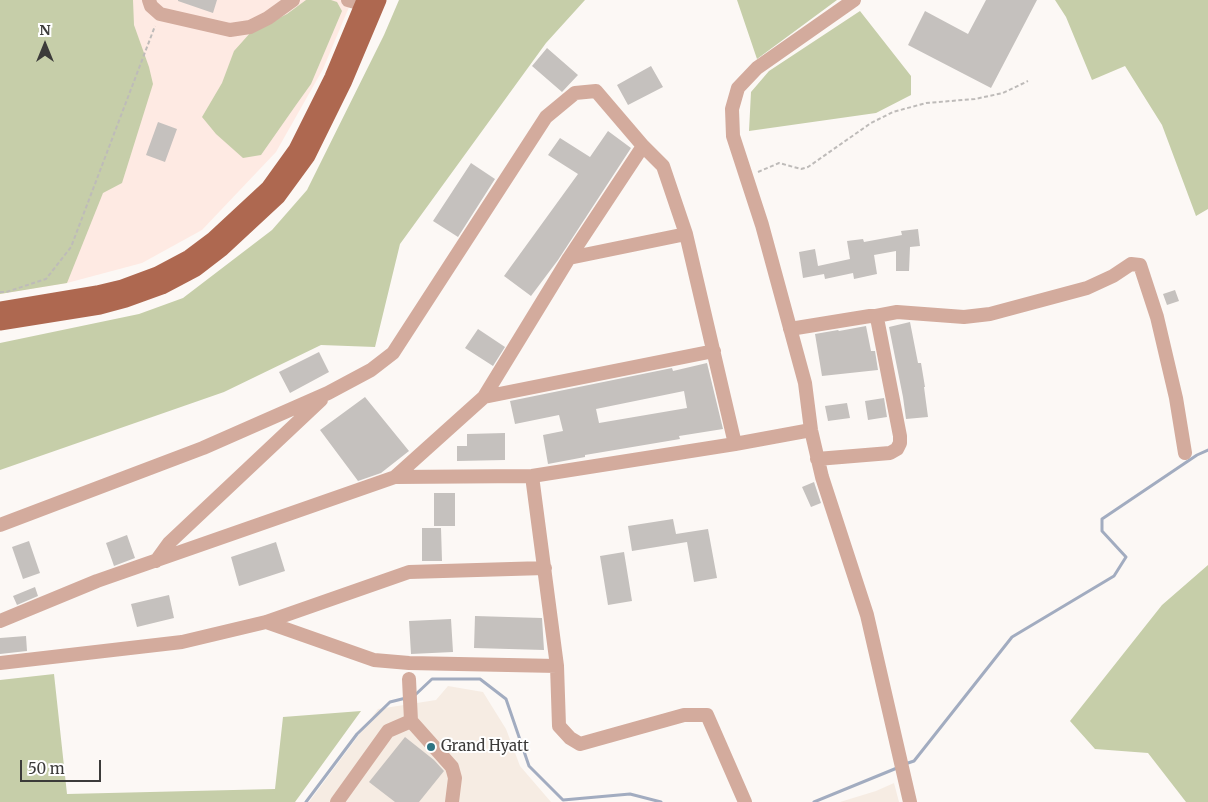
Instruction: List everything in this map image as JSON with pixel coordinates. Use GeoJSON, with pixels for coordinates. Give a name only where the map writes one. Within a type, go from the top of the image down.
{"type":"FeatureCollection","features":[{"type":"Feature","properties":{"kind":"main road"},"geometry":{"type":"LineString","coordinates":[[0,323],[126,300],[162,287],[196,269],[222,249],[278,197],[308,156],[344,83],[379,0]]}},
{"type":"Feature","properties":{"kind":"main road"},"geometry":{"type":"LineString","coordinates":[[0,309],[122,287],[157,274],[188,257],[213,239],[268,188],[296,148],[332,78],[358,1]]}},
{"type":"Feature","properties":{"kind":"street"},"geometry":{"type":"LineString","coordinates":[[149,0],[160,14],[230,30],[250,27],[268,18],[293,0]]}},
{"type":"Feature","properties":{"kind":"street"},"geometry":{"type":"LineString","coordinates":[[854,0],[757,68],[738,88],[732,109],[733,136],[762,225],[790,329],[804,383],[817,459],[867,615],[910,802]]}},
{"type":"Feature","properties":{"kind":"street"},"geometry":{"type":"LineString","coordinates":[[0,525],[203,448],[328,393],[371,370],[393,353],[546,117],[575,93],[596,91],[643,146],[663,166],[686,234],[735,444]]}},
{"type":"Feature","properties":{"kind":"street"},"geometry":{"type":"LineString","coordinates":[[395,477],[484,397],[569,258],[643,146]]}},
{"type":"Feature","properties":{"kind":"street"},"geometry":{"type":"LineString","coordinates":[[569,258],[686,234]]}},
{"type":"Feature","properties":{"kind":"street"},"geometry":{"type":"LineString","coordinates":[[790,329],[897,312],[964,317],[990,314],[1016,309],[1087,288],[1113,276],[1131,264],[1140,265],[1157,318],[1176,398],[1185,453]]}},
{"type":"Feature","properties":{"kind":"street"},"geometry":{"type":"LineString","coordinates":[[817,459],[890,452],[897,449],[900,443],[876,316]]}},
{"type":"Feature","properties":{"kind":"street"},"geometry":{"type":"LineString","coordinates":[[484,397],[714,351]]}},
{"type":"Feature","properties":{"kind":"street"},"geometry":{"type":"LineString","coordinates":[[156,561],[169,543],[328,393]]}},
{"type":"Feature","properties":{"kind":"street"},"geometry":{"type":"LineString","coordinates":[[0,622],[97,581],[395,477],[532,476],[811,430]]}},
{"type":"Feature","properties":{"kind":"street"},"geometry":{"type":"LineString","coordinates":[[532,476],[557,666],[559,726],[570,738],[580,744],[684,715],[707,716],[745,802]]}},
{"type":"Feature","properties":{"kind":"street"},"geometry":{"type":"LineString","coordinates":[[0,663],[182,642],[266,622],[410,572],[545,568]]}},
{"type":"Feature","properties":{"kind":"street"},"geometry":{"type":"LineString","coordinates":[[266,622],[374,660],[409,663],[557,666]]}},
{"type":"Feature","properties":{"kind":"street"},"geometry":{"type":"LineString","coordinates":[[410,679],[411,721],[452,767],[455,778],[452,802]]}},
{"type":"Feature","properties":{"kind":"street"},"geometry":{"type":"LineString","coordinates":[[337,802],[388,731],[411,721]]}},
{"type":"Feature","properties":{"kind":"path"},"geometry":{"type":"LineString","coordinates":[[0,292],[6,292],[46,279],[71,247],[160,14]]}},
{"type":"Feature","properties":{"kind":"path"},"geometry":{"type":"LineString","coordinates":[[746,177],[779,163],[801,169],[808,167],[871,123],[893,112],[926,103],[975,99],[1003,93],[1028,81]]}},
{"type":"Feature","properties":{"kind":"shaded area"},"geometry":{"type":"Polygon","coordinates":[[[0,0],[352,0],[323,69],[276,152],[202,230],[142,263],[67,283],[0,294],[0,0]]]}},
{"type":"Feature","properties":{"kind":"shaded area","name":"Grand Hyatt"},"geometry":{"type":"Polygon","coordinates":[[[448,686],[483,692],[506,729],[520,766],[551,802],[309,802],[378,709],[436,700],[448,686]]]}},
{"type":"Feature","properties":{"kind":"shaded area"},"geometry":{"type":"Polygon","coordinates":[[[894,783],[899,802],[840,802],[876,791],[894,783]]]}},
{"type":"Feature","properties":{"kind":"green space"},"geometry":{"type":"Polygon","coordinates":[[[0,0],[133,0],[134,25],[153,84],[122,183],[103,193],[67,283],[0,294],[0,0]]]}},
{"type":"Feature","properties":{"kind":"green space"},"geometry":{"type":"Polygon","coordinates":[[[306,0],[331,0],[337,2],[342,11],[311,84],[261,155],[243,158],[216,134],[202,117],[222,83],[234,51],[251,32],[287,14],[306,0]]]}},
{"type":"Feature","properties":{"kind":"green space"},"geometry":{"type":"Polygon","coordinates":[[[399,0],[585,0],[546,43],[400,244],[375,347],[321,345],[224,392],[0,470],[0,343],[139,314],[183,298],[272,230],[307,190],[384,35],[399,0]]]}},
{"type":"Feature","properties":{"kind":"green space"},"geometry":{"type":"Polygon","coordinates":[[[737,0],[837,0],[757,59],[737,0]]]}},
{"type":"Feature","properties":{"kind":"green space"},"geometry":{"type":"Polygon","coordinates":[[[1055,0],[1208,0],[1208,209],[1196,216],[1162,125],[1125,66],[1092,80],[1066,17],[1055,0]]]}},
{"type":"Feature","properties":{"kind":"green space"},"geometry":{"type":"Polygon","coordinates":[[[860,11],[911,76],[911,95],[876,113],[749,131],[751,92],[769,71],[860,11]]]}},
{"type":"Feature","properties":{"kind":"green space"},"geometry":{"type":"Polygon","coordinates":[[[1208,565],[1208,802],[1186,802],[1148,753],[1095,749],[1070,721],[1162,605],[1208,565]]]}},
{"type":"Feature","properties":{"kind":"green space"},"geometry":{"type":"Polygon","coordinates":[[[54,674],[67,794],[275,789],[283,717],[361,711],[295,802],[0,802],[0,680],[54,674]]]}},
{"type":"Feature","properties":{"kind":"building"},"geometry":{"type":"Polygon","coordinates":[[[178,0],[217,0],[213,13],[178,0]]]}},
{"type":"Feature","properties":{"kind":"building"},"geometry":{"type":"Polygon","coordinates":[[[986,0],[1037,0],[991,88],[908,45],[925,11],[968,34],[986,0]]]}},
{"type":"Feature","properties":{"kind":"building"},"geometry":{"type":"Polygon","coordinates":[[[547,48],[578,75],[562,92],[532,66],[547,48]]]}},
{"type":"Feature","properties":{"kind":"building"},"geometry":{"type":"Polygon","coordinates":[[[651,66],[663,87],[628,105],[617,85],[651,66]]]}},
{"type":"Feature","properties":{"kind":"building"},"geometry":{"type":"Polygon","coordinates":[[[158,122],[177,129],[165,162],[146,155],[158,122]]]}},
{"type":"Feature","properties":{"kind":"building"},"geometry":{"type":"Polygon","coordinates":[[[608,131],[631,148],[558,260],[531,296],[504,276],[578,174],[548,155],[560,138],[590,157],[608,131]]]}},
{"type":"Feature","properties":{"kind":"building"},"geometry":{"type":"Polygon","coordinates":[[[471,163],[495,179],[458,237],[433,221],[471,163]]]}},
{"type":"Feature","properties":{"kind":"building"},"geometry":{"type":"Polygon","coordinates":[[[918,229],[920,246],[910,247],[909,271],[896,271],[896,251],[874,255],[877,274],[854,279],[853,273],[825,279],[824,274],[803,278],[799,252],[815,249],[818,266],[850,259],[847,241],[863,239],[864,242],[902,235],[901,231],[918,229]]]}},
{"type":"Feature","properties":{"kind":"building"},"geometry":{"type":"Polygon","coordinates":[[[1175,290],[1179,301],[1167,305],[1163,294],[1175,290]]]}},
{"type":"Feature","properties":{"kind":"building"},"geometry":{"type":"Polygon","coordinates":[[[910,322],[918,363],[921,363],[928,417],[906,419],[889,327],[910,322]]]}},
{"type":"Feature","properties":{"kind":"building"},"geometry":{"type":"Polygon","coordinates":[[[866,326],[871,351],[875,351],[878,370],[822,376],[815,334],[866,326]]]}},
{"type":"Feature","properties":{"kind":"building"},"geometry":{"type":"Polygon","coordinates":[[[478,329],[505,347],[493,366],[465,348],[478,329]]]}},
{"type":"Feature","properties":{"kind":"building"},"geometry":{"type":"Polygon","coordinates":[[[319,352],[329,372],[290,393],[279,372],[319,352]]]}},
{"type":"Feature","properties":{"kind":"building"},"geometry":{"type":"Polygon","coordinates":[[[707,363],[723,429],[679,436],[680,439],[585,455],[585,457],[548,464],[543,435],[563,431],[559,415],[515,424],[510,401],[672,368],[673,371],[707,363]],[[684,391],[596,409],[599,423],[687,408],[684,391]]]}},
{"type":"Feature","properties":{"kind":"building"},"geometry":{"type":"Polygon","coordinates":[[[365,397],[409,451],[381,473],[358,481],[320,430],[365,397]]]}},
{"type":"Feature","properties":{"kind":"building"},"geometry":{"type":"Polygon","coordinates":[[[884,398],[887,417],[868,420],[865,401],[884,398]]]}},
{"type":"Feature","properties":{"kind":"building"},"geometry":{"type":"Polygon","coordinates":[[[847,403],[850,418],[828,421],[825,406],[847,403]]]}},
{"type":"Feature","properties":{"kind":"building"},"geometry":{"type":"Polygon","coordinates":[[[505,433],[505,460],[457,461],[457,446],[467,446],[467,434],[505,433]]]}},
{"type":"Feature","properties":{"kind":"building"},"geometry":{"type":"Polygon","coordinates":[[[814,482],[821,503],[811,507],[802,487],[814,482]]]}},
{"type":"Feature","properties":{"kind":"building"},"geometry":{"type":"Polygon","coordinates":[[[434,493],[455,493],[455,526],[434,526],[434,493]]]}},
{"type":"Feature","properties":{"kind":"building"},"geometry":{"type":"Polygon","coordinates":[[[673,519],[676,534],[708,529],[717,578],[694,582],[687,542],[632,551],[628,526],[673,519]]]}},
{"type":"Feature","properties":{"kind":"building"},"geometry":{"type":"Polygon","coordinates":[[[422,528],[441,528],[442,561],[422,561],[422,528]]]}},
{"type":"Feature","properties":{"kind":"building"},"geometry":{"type":"Polygon","coordinates":[[[127,535],[135,558],[114,566],[106,543],[127,535]]]}},
{"type":"Feature","properties":{"kind":"building"},"geometry":{"type":"Polygon","coordinates":[[[29,541],[40,573],[23,579],[12,547],[29,541]]]}},
{"type":"Feature","properties":{"kind":"building"},"geometry":{"type":"Polygon","coordinates":[[[276,542],[285,571],[239,586],[231,557],[276,542]]]}},
{"type":"Feature","properties":{"kind":"building"},"geometry":{"type":"Polygon","coordinates":[[[624,552],[632,601],[608,605],[600,556],[624,552]]]}},
{"type":"Feature","properties":{"kind":"building"},"geometry":{"type":"Polygon","coordinates":[[[35,587],[38,596],[17,605],[13,596],[35,587]]]}},
{"type":"Feature","properties":{"kind":"building"},"geometry":{"type":"Polygon","coordinates":[[[169,595],[174,618],[137,627],[131,604],[169,595]]]}},
{"type":"Feature","properties":{"kind":"building"},"geometry":{"type":"Polygon","coordinates":[[[475,616],[542,618],[544,650],[474,648],[475,616]]]}},
{"type":"Feature","properties":{"kind":"building"},"geometry":{"type":"Polygon","coordinates":[[[451,619],[453,652],[411,654],[409,621],[451,619]]]}},
{"type":"Feature","properties":{"kind":"building"},"geometry":{"type":"Polygon","coordinates":[[[26,636],[27,651],[0,654],[0,638],[26,636]]]}},
{"type":"Feature","properties":{"kind":"building"},"geometry":{"type":"Polygon","coordinates":[[[405,737],[434,760],[444,771],[419,802],[395,802],[369,782],[405,737]]]}},
{"type":"Feature","properties":{"kind":"waterway"},"geometry":{"type":"LineString","coordinates":[[905,764],[914,761],[1012,637],[1114,576],[1126,557],[1102,531],[1102,519],[1197,455],[1208,450]]}},
{"type":"Feature","properties":{"kind":"waterway"},"geometry":{"type":"LineString","coordinates":[[414,696],[432,679],[480,679],[506,699],[529,766],[563,800],[630,794],[661,802]]}},
{"type":"Feature","properties":{"kind":"waterway"},"geometry":{"type":"LineString","coordinates":[[306,802],[357,734],[390,702],[406,698]]}},
{"type":"Feature","properties":{"kind":"waterway"},"geometry":{"type":"LineString","coordinates":[[814,802],[897,768]]}},
{"type":"Feature","properties":{"kind":"place","name":"Grand Hyatt"},"geometry":{"type":"Point","coordinates":[431,747]}}]}
